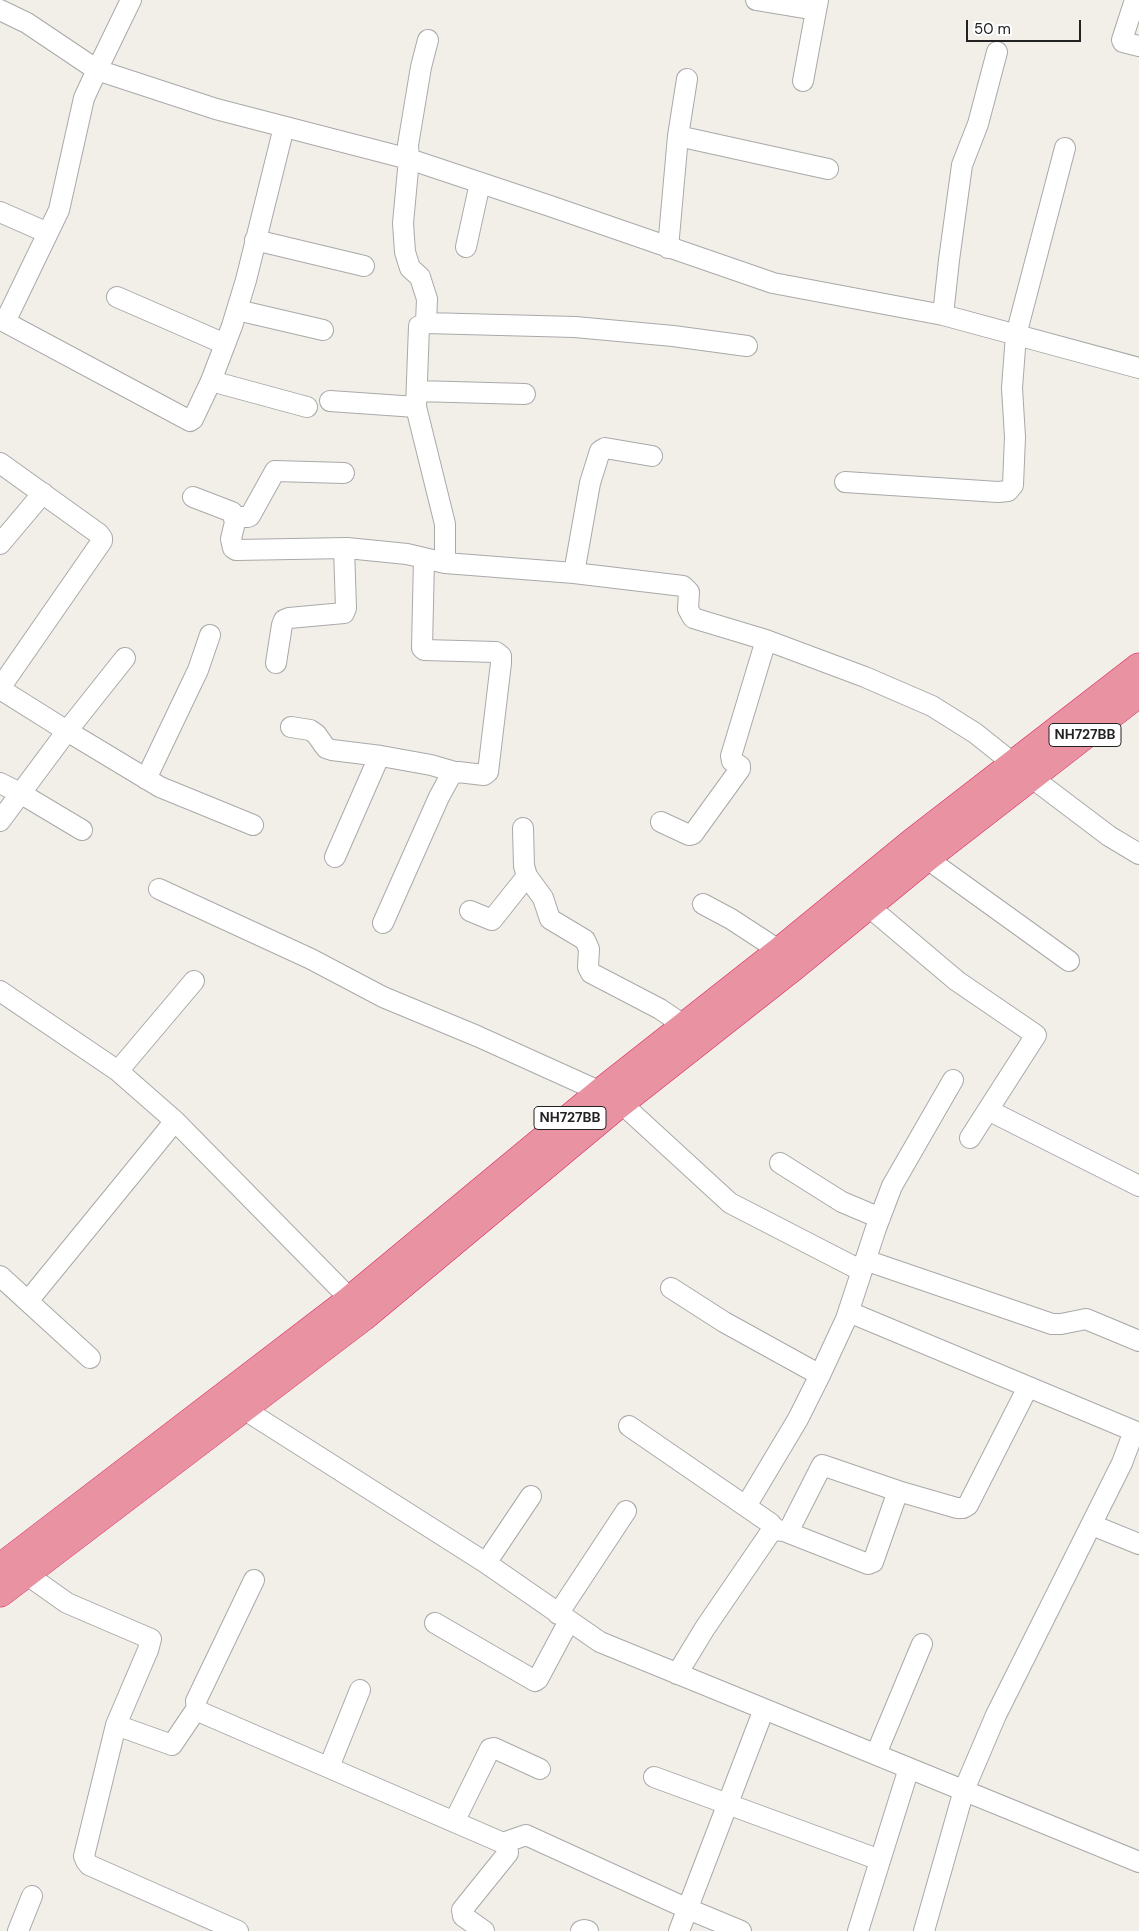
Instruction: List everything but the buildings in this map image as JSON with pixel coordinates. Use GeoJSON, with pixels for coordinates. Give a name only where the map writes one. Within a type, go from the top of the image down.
{"type":"FeatureCollection","features":[{"type":"Feature","properties":{"kind":"highway","name":"NH727BB"},"geometry":{"type":"LineString","coordinates":[[0,1594],[242,1408],[358,1307],[611,1098],[793,967],[926,858],[1139,667]]}},
{"type":"Feature","properties":{"kind":"highway","name":"NH727BB"},"geometry":{"type":"LineString","coordinates":[[611,1098],[685,1026],[913,842],[1022,770],[1133,705]]}},
{"type":"Feature","properties":{"kind":"highway","name":"NH727BB"},"geometry":{"type":"LineString","coordinates":[[0,1568],[358,1307]]}},
{"type":"Feature","properties":{"kind":"street"},"geometry":{"type":"LineString","coordinates":[[132,0],[84,98],[59,210],[6,320],[6,324],[190,421],[193,419],[211,381],[237,310],[284,127]]}},
{"type":"Feature","properties":{"kind":"street"},"geometry":{"type":"LineString","coordinates":[[756,0],[817,5],[803,81]]}},
{"type":"Feature","properties":{"kind":"street"},"geometry":{"type":"LineString","coordinates":[[1135,0],[1122,40],[1123,42],[1139,46]]}},
{"type":"Feature","properties":{"kind":"street"},"geometry":{"type":"LineString","coordinates":[[0,10],[27,23],[97,70],[216,109],[409,159],[773,283],[943,315],[1139,368]]}},
{"type":"Feature","properties":{"kind":"street"},"geometry":{"type":"LineString","coordinates":[[426,323],[427,299],[420,278],[410,268],[405,252],[403,223],[409,159],[408,146],[428,40]]}},
{"type":"Feature","properties":{"kind":"street"},"geometry":{"type":"LineString","coordinates":[[943,315],[962,165],[978,124],[997,52]]}},
{"type":"Feature","properties":{"kind":"street"},"geometry":{"type":"LineString","coordinates":[[668,248],[678,136],[688,79]]}},
{"type":"Feature","properties":{"kind":"street"},"geometry":{"type":"LineString","coordinates":[[678,136],[828,169]]}},
{"type":"Feature","properties":{"kind":"street"},"geometry":{"type":"LineString","coordinates":[[846,482],[998,492],[1008,491],[1013,485],[1015,437],[1012,388],[1016,335],[1064,148]]}},
{"type":"Feature","properties":{"kind":"street"},"geometry":{"type":"LineString","coordinates":[[466,247],[480,183]]}},
{"type":"Feature","properties":{"kind":"street"},"geometry":{"type":"LineString","coordinates":[[0,212],[48,233]]}},
{"type":"Feature","properties":{"kind":"street"},"geometry":{"type":"LineString","coordinates":[[255,240],[364,266]]}},
{"type":"Feature","properties":{"kind":"street"},"geometry":{"type":"LineString","coordinates":[[117,297],[225,344]]}},
{"type":"Feature","properties":{"kind":"street"},"geometry":{"type":"LineString","coordinates":[[237,310],[323,330]]}},
{"type":"Feature","properties":{"kind":"street"},"geometry":{"type":"LineString","coordinates":[[446,563],[445,524],[416,399],[419,326],[426,323],[584,328],[673,336],[747,346]]}},
{"type":"Feature","properties":{"kind":"street"},"geometry":{"type":"LineString","coordinates":[[211,381],[307,407]]}},
{"type":"Feature","properties":{"kind":"street"},"geometry":{"type":"LineString","coordinates":[[330,400],[416,399],[525,394]]}},
{"type":"Feature","properties":{"kind":"street"},"geometry":{"type":"LineString","coordinates":[[574,573],[590,483],[600,451],[605,448],[652,456]]}},
{"type":"Feature","properties":{"kind":"street"},"geometry":{"type":"LineString","coordinates":[[0,463],[99,534],[102,542],[0,689],[160,787],[253,825]]}},
{"type":"Feature","properties":{"kind":"street"},"geometry":{"type":"LineString","coordinates":[[234,517],[250,516],[275,471],[344,473]]}},
{"type":"Feature","properties":{"kind":"street"},"geometry":{"type":"LineString","coordinates":[[0,544],[43,493]]}},
{"type":"Feature","properties":{"kind":"street"},"geometry":{"type":"LineString","coordinates":[[193,497],[232,512],[234,517],[231,539],[233,548],[236,550],[344,548],[407,554],[424,560],[446,563],[574,573],[683,586],[689,592],[688,609],[693,618],[766,640],[865,677],[932,706],[975,734],[1102,831],[1139,854]]}},
{"type":"Feature","properties":{"kind":"street"},"geometry":{"type":"LineString","coordinates":[[276,664],[284,620],[344,613],[346,608],[344,548]]}},
{"type":"Feature","properties":{"kind":"street"},"geometry":{"type":"LineString","coordinates":[[291,727],[310,730],[316,734],[326,748],[332,750],[431,764],[455,772],[484,775],[488,772],[501,656],[496,652],[424,650],[422,648],[424,560]]}},
{"type":"Feature","properties":{"kind":"street"},"geometry":{"type":"LineString","coordinates":[[146,779],[198,670],[210,635]]}},
{"type":"Feature","properties":{"kind":"street"},"geometry":{"type":"LineString","coordinates":[[661,822],[689,835],[693,834],[740,769],[740,766],[732,761],[731,756],[766,640]]}},
{"type":"Feature","properties":{"kind":"street"},"geometry":{"type":"LineString","coordinates":[[0,821],[67,731],[126,658]]}},
{"type":"Feature","properties":{"kind":"street"},"geometry":{"type":"LineString","coordinates":[[335,857],[381,756]]}},
{"type":"Feature","properties":{"kind":"street"},"geometry":{"type":"LineString","coordinates":[[383,923],[439,797],[451,775],[455,772]]}},
{"type":"Feature","properties":{"kind":"street"},"geometry":{"type":"LineString","coordinates":[[0,783],[20,792],[82,830]]}},
{"type":"Feature","properties":{"kind":"street"},"geometry":{"type":"LineString","coordinates":[[523,828],[524,866],[528,876],[543,898],[550,919],[585,940],[589,949],[588,967],[591,973],[660,1009],[685,1026]]}},
{"type":"Feature","properties":{"kind":"street"},"geometry":{"type":"LineString","coordinates":[[926,858],[1069,961]]}},
{"type":"Feature","properties":{"kind":"street"},"geometry":{"type":"LineString","coordinates":[[470,911],[492,920],[528,876]]}},
{"type":"Feature","properties":{"kind":"street"},"geometry":{"type":"LineString","coordinates":[[159,889],[310,959],[383,997],[477,1036],[611,1098],[730,1203],[864,1265],[1052,1324],[1086,1319],[1139,1340]]}},
{"type":"Feature","properties":{"kind":"street"},"geometry":{"type":"LineString","coordinates":[[703,904],[731,919],[780,951]]}},
{"type":"Feature","properties":{"kind":"street"},"geometry":{"type":"LineString","coordinates":[[867,905],[957,981],[1036,1035],[970,1138]]}},
{"type":"Feature","properties":{"kind":"street"},"geometry":{"type":"LineString","coordinates":[[118,1071],[194,982]]}},
{"type":"Feature","properties":{"kind":"street"},"geometry":{"type":"LineString","coordinates":[[0,991],[118,1071],[175,1121],[358,1307]]}},
{"type":"Feature","properties":{"kind":"street"},"geometry":{"type":"LineString","coordinates":[[746,1506],[798,1419],[820,1375],[849,1312],[892,1186],[952,1080]]}},
{"type":"Feature","properties":{"kind":"street"},"geometry":{"type":"LineString","coordinates":[[988,1110],[1139,1186]]}},
{"type":"Feature","properties":{"kind":"street"},"geometry":{"type":"LineString","coordinates":[[28,1301],[175,1121]]}},
{"type":"Feature","properties":{"kind":"street"},"geometry":{"type":"LineString","coordinates":[[780,1162],[842,1202],[880,1218]]}},
{"type":"Feature","properties":{"kind":"street"},"geometry":{"type":"LineString","coordinates":[[0,1276],[90,1358]]}},
{"type":"Feature","properties":{"kind":"street"},"geometry":{"type":"LineString","coordinates":[[671,1288],[724,1322],[820,1375]]}},
{"type":"Feature","properties":{"kind":"street"},"geometry":{"type":"LineString","coordinates":[[849,1312],[1134,1431],[1122,1463],[1092,1525],[996,1715],[964,1790],[924,1931]]}},
{"type":"Feature","properties":{"kind":"street"},"geometry":{"type":"LineString","coordinates":[[782,1532],[822,1465],[898,1491],[957,1508],[968,1506],[1028,1387]]}},
{"type":"Feature","properties":{"kind":"street"},"geometry":{"type":"LineString","coordinates":[[242,1408],[486,1564],[600,1642],[1139,1862]]}},
{"type":"Feature","properties":{"kind":"street"},"geometry":{"type":"LineString","coordinates":[[629,1426],[782,1532],[868,1564],[873,1562],[898,1491]]}},
{"type":"Feature","properties":{"kind":"street"},"geometry":{"type":"LineString","coordinates":[[486,1564],[532,1496]]}},
{"type":"Feature","properties":{"kind":"street"},"geometry":{"type":"LineString","coordinates":[[435,1623],[535,1681],[538,1679],[564,1617],[626,1511]]}},
{"type":"Feature","properties":{"kind":"street"},"geometry":{"type":"LineString","coordinates":[[1092,1525],[1139,1544]]}},
{"type":"Feature","properties":{"kind":"street"},"geometry":{"type":"LineString","coordinates":[[677,1674],[705,1628],[770,1533],[782,1532]]}},
{"type":"Feature","properties":{"kind":"street"},"geometry":{"type":"LineString","coordinates":[[26,1574],[67,1603],[151,1639],[116,1725],[84,1856],[86,1861],[89,1865],[238,1931]]}},
{"type":"Feature","properties":{"kind":"street"},"geometry":{"type":"LineString","coordinates":[[116,1725],[172,1745],[197,1710],[196,1700],[254,1580]]}},
{"type":"Feature","properties":{"kind":"street"},"geometry":{"type":"LineString","coordinates":[[876,1754],[922,1644]]}},
{"type":"Feature","properties":{"kind":"street"},"geometry":{"type":"LineString","coordinates":[[329,1767],[360,1690]]}},
{"type":"Feature","properties":{"kind":"street"},"geometry":{"type":"LineString","coordinates":[[679,1931],[764,1709]]}},
{"type":"Feature","properties":{"kind":"street"},"geometry":{"type":"LineString","coordinates":[[197,1710],[504,1843],[526,1835],[688,1909],[741,1931]]}},
{"type":"Feature","properties":{"kind":"street"},"geometry":{"type":"LineString","coordinates":[[454,1822],[490,1749],[494,1748],[540,1769]]}},
{"type":"Feature","properties":{"kind":"street"},"geometry":{"type":"LineString","coordinates":[[858,1931],[909,1768]]}},
{"type":"Feature","properties":{"kind":"street"},"geometry":{"type":"LineString","coordinates":[[654,1777],[880,1860]]}},
{"type":"Feature","properties":{"kind":"street"},"geometry":{"type":"LineString","coordinates":[[484,1931],[463,1916],[462,1910],[508,1853],[507,1843]]}},
{"type":"Feature","properties":{"kind":"street"},"geometry":{"type":"LineString","coordinates":[[18,1931],[32,1896]]}},
{"type":"Feature","properties":{"kind":"street"},"geometry":{"type":"LineString","coordinates":[[581,1931],[588,1931]]}}]}
